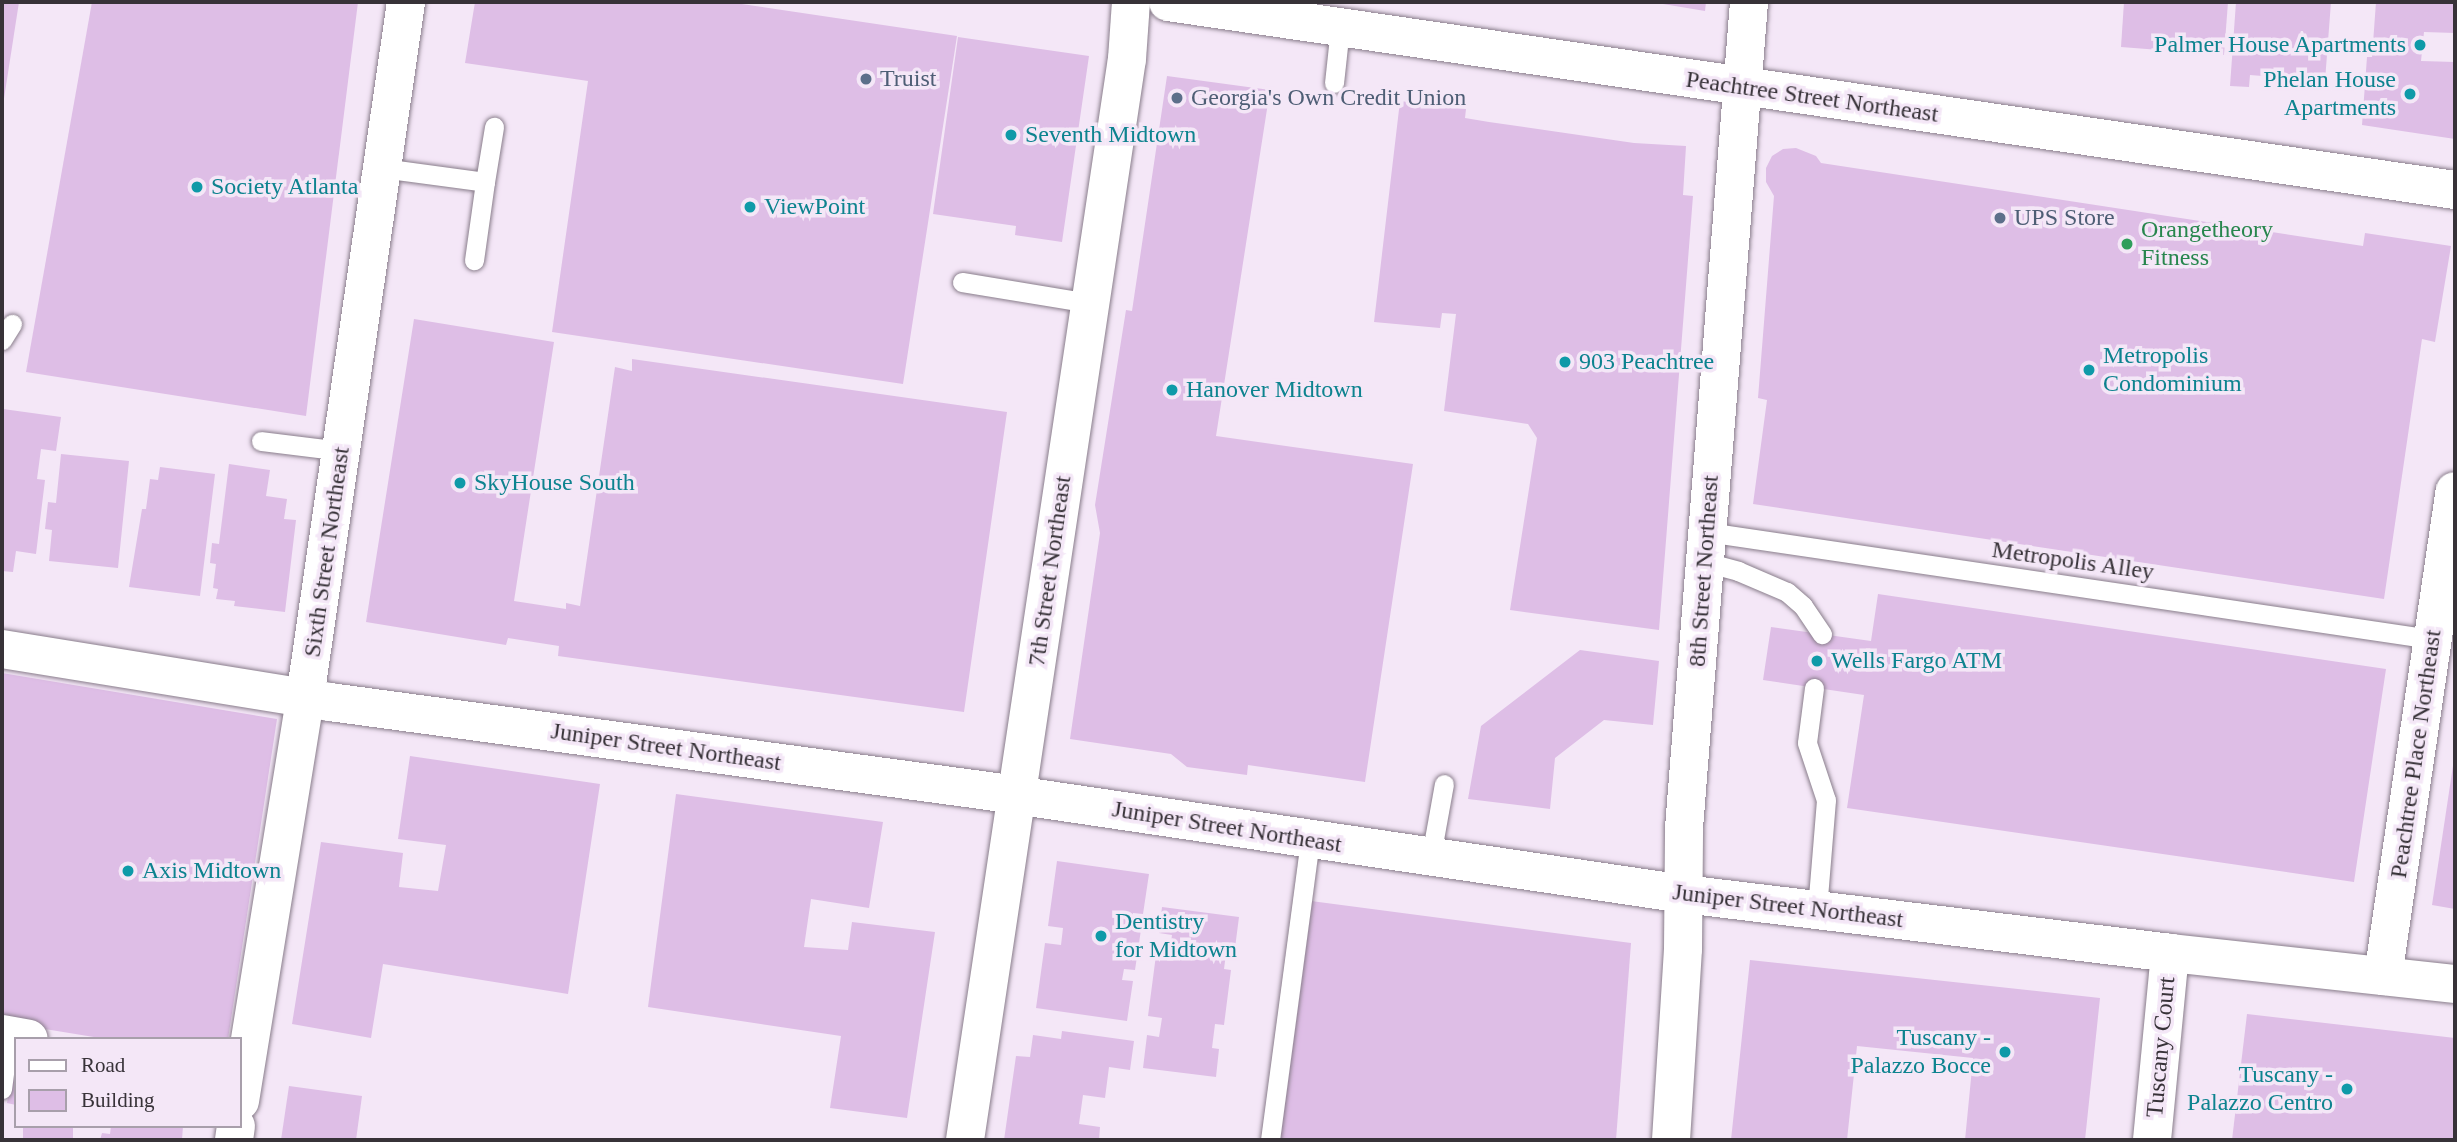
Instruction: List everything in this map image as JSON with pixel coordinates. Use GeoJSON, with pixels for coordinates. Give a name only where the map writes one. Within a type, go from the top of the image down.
{"type":"FeatureCollection","features":[{"type":"Feature","properties":{"kind":"street","name":"Sixth Street Northeast"},"geometry":{"type":"LineString","coordinates":[[242,1078],[305,698],[406,2]]}},
{"type":"Feature","properties":{"kind":"street","name":"7th Street Northeast"},"geometry":{"type":"LineString","coordinates":[[965,1140],[1127,60],[1131,2]]}},
{"type":"Feature","properties":{"kind":"street","name":"Peachtree Street Northeast"},"geometry":{"type":"LineString","coordinates":[[1168,2],[1742,88],[2455,190]]}},
{"type":"Feature","properties":{"kind":"street","name":"8th Street Northeast"},"geometry":{"type":"LineString","coordinates":[[1671,1140],[1684,894],[1684,828],[1749,2]]}},
{"type":"Feature","properties":{"kind":"street","name":"Peachtree Place Northeast"},"geometry":{"type":"LineString","coordinates":[[2383,976],[2455,491]]}},
{"type":"Feature","properties":{"kind":"street","name":"Juniper Street Northeast"},"geometry":{"type":"LineString","coordinates":[[2,649],[305,698],[1017,795],[1684,894],[2169,953],[2455,984]]}},
{"type":"Feature","properties":{"kind":"street","name":"Tuscany Court"},"geometry":{"type":"LineString","coordinates":[[2152,1140],[2169,953]]}},
{"type":"Feature","properties":{"kind":"lane"},"geometry":{"type":"LineString","coordinates":[[1334,83],[1340,28]]}},
{"type":"Feature","properties":{"kind":"lane"},"geometry":{"type":"LineString","coordinates":[[474,260],[494,127]]}},
{"type":"Feature","properties":{"kind":"lane"},"geometry":{"type":"LineString","coordinates":[[382,167],[485,183]]}},
{"type":"Feature","properties":{"kind":"lane"},"geometry":{"type":"LineString","coordinates":[[962,282],[1090,303]]}},
{"type":"Feature","properties":{"kind":"lane"},"geometry":{"type":"LineString","coordinates":[[261,441],[341,451]]}},
{"type":"Feature","properties":{"kind":"lane"},"geometry":{"type":"LineString","coordinates":[[1706,547],[1738,571],[1787,592],[1803,606],[1822,634]]}},
{"type":"Feature","properties":{"kind":"lane","name":"Metropolis Alley"},"geometry":{"type":"LineString","coordinates":[[1706,547],[2432,639]]}},
{"type":"Feature","properties":{"kind":"lane"},"geometry":{"type":"LineString","coordinates":[[1814,688],[1807,743],[1826,800],[1817,910]]}},
{"type":"Feature","properties":{"kind":"lane"},"geometry":{"type":"LineString","coordinates":[[1431,856],[1444,784]]}},
{"type":"Feature","properties":{"kind":"lane"},"geometry":{"type":"LineString","coordinates":[[1269,1140],[1310,840]]}},
{"type":"Feature","properties":{"kind":"lane"},"geometry":{"type":"LineString","coordinates":[[2,1089],[13,1036]]}},
{"type":"Feature","properties":{"kind":"building"},"geometry":{"type":"Polygon","coordinates":[[[2,2],[19,2],[3,105],[2,105],[2,2]]]}},
{"type":"Feature","properties":{"kind":"building","name":"Society Atlanta"},"geometry":{"type":"Polygon","coordinates":[[[92,2],[358,2],[306,416],[26,372],[92,2]]]}},
{"type":"Feature","properties":{"kind":"building","name":"ViewPoint"},"geometry":{"type":"Polygon","coordinates":[[[475,2],[728,2],[957,36],[903,384],[552,332],[588,81],[465,63],[475,2]]]}},
{"type":"Feature","properties":{"kind":"building"},"geometry":{"type":"Polygon","coordinates":[[[1657,2],[1706,2],[1705,11],[1657,2]]]}},
{"type":"Feature","properties":{"kind":"building"},"geometry":{"type":"Polygon","coordinates":[[[2124,2],[2228,2],[2224,55],[2121,47],[2124,2]]]}},
{"type":"Feature","properties":{"kind":"building"},"geometry":{"type":"Polygon","coordinates":[[[2236,2],[2331,2],[2325,81],[2250,75],[2249,87],[2230,86],[2236,2]]]}},
{"type":"Feature","properties":{"kind":"building","name":"Phelan House Apartments"},"geometry":{"type":"Polygon","coordinates":[[[2376,2],[2455,2],[2455,33],[2424,32],[2421,61],[2455,62],[2455,139],[2362,125],[2367,57],[2372,57],[2376,2]]]}},
{"type":"Feature","properties":{"kind":"building","name":"Seventh Midtown"},"geometry":{"type":"Polygon","coordinates":[[[958,37],[1089,56],[1062,242],[1015,235],[1016,226],[933,214],[958,37]]]}},
{"type":"Feature","properties":{"kind":"building","name":"Hanover Midtown"},"geometry":{"type":"Polygon","coordinates":[[[1167,76],[1270,90],[1216,436],[1413,464],[1365,782],[1248,765],[1247,775],[1187,767],[1171,754],[1070,739],[1100,533],[1095,505],[1126,310],[1132,311],[1167,76]]]}},
{"type":"Feature","properties":{"kind":"building","name":"903 Peachtree"},"geometry":{"type":"Polygon","coordinates":[[[1400,101],[1466,109],[1465,118],[1489,122],[1634,143],[1686,146],[1683,195],[1693,196],[1659,630],[1510,610],[1537,438],[1528,424],[1444,411],[1456,314],[1442,313],[1440,328],[1374,322],[1400,101]]]}},
{"type":"Feature","properties":{"kind":"building","name":"Metropolis Condominium"},"geometry":{"type":"Polygon","coordinates":[[[1796,148],[1816,156],[1821,163],[2363,246],[2365,233],[2451,246],[2435,342],[2422,339],[2384,599],[1753,504],[1767,400],[1758,398],[1774,196],[1766,182],[1766,168],[1772,156],[1783,149],[1796,148]]]}},
{"type":"Feature","properties":{"kind":"building"},"geometry":{"type":"Polygon","coordinates":[[[414,319],[554,342],[514,601],[566,609],[566,603],[580,606],[615,367],[632,371],[632,359],[1007,412],[964,712],[558,656],[559,646],[508,638],[506,645],[366,622],[414,319]]]}},
{"type":"Feature","properties":{"kind":"building"},"geometry":{"type":"Polygon","coordinates":[[[3,409],[61,417],[56,451],[41,449],[37,479],[45,480],[36,554],[16,551],[13,572],[2,571],[3,409]]]}},
{"type":"Feature","properties":{"kind":"building"},"geometry":{"type":"Polygon","coordinates":[[[61,454],[129,461],[118,568],[49,561],[52,530],[45,529],[48,502],[56,503],[61,454]]]}},
{"type":"Feature","properties":{"kind":"building"},"geometry":{"type":"Polygon","coordinates":[[[229,464],[270,470],[266,496],[287,499],[284,519],[296,520],[285,612],[234,606],[235,601],[216,599],[218,589],[213,588],[216,564],[210,563],[212,543],[219,544],[229,464]]]}},
{"type":"Feature","properties":{"kind":"building"},"geometry":{"type":"Polygon","coordinates":[[[160,467],[215,474],[200,596],[129,587],[142,509],[146,509],[150,479],[158,480],[160,467]]]}},
{"type":"Feature","properties":{"kind":"building"},"geometry":{"type":"Polygon","coordinates":[[[1878,594],[2386,669],[2354,882],[1847,808],[1864,695],[1763,680],[1771,627],[1871,641],[1878,594]]]}},
{"type":"Feature","properties":{"kind":"building"},"geometry":{"type":"Polygon","coordinates":[[[1580,650],[1659,661],[1653,725],[1604,720],[1555,758],[1550,809],[1468,799],[1481,726],[1580,650]]]}},
{"type":"Feature","properties":{"kind":"building","name":"Axis Midtown"},"geometry":{"type":"Polygon","coordinates":[[[2,673],[277,719],[228,1037],[94,1037],[2,1022],[2,673]]]}},
{"type":"Feature","properties":{"kind":"building"},"geometry":{"type":"Polygon","coordinates":[[[410,756],[600,784],[568,994],[383,964],[371,1038],[292,1024],[321,842],[403,853],[399,887],[438,891],[446,845],[398,839],[410,756]]]}},
{"type":"Feature","properties":{"kind":"building"},"geometry":{"type":"Polygon","coordinates":[[[2455,759],[2455,909],[2432,905],[2455,759]]]}},
{"type":"Feature","properties":{"kind":"building"},"geometry":{"type":"Polygon","coordinates":[[[676,794],[883,822],[869,908],[811,899],[804,947],[848,950],[852,922],[935,932],[907,1118],[830,1108],[841,1036],[648,1007],[676,794]]]}},
{"type":"Feature","properties":{"kind":"building","name":"Dentistry for Midtown"},"geometry":{"type":"Polygon","coordinates":[[[1057,861],[1149,874],[1143,914],[1133,913],[1132,917],[1132,921],[1142,923],[1135,970],[1124,969],[1122,980],[1133,981],[1127,1021],[1036,1008],[1045,943],[1061,945],[1063,928],[1048,926],[1057,861]]]}},
{"type":"Feature","properties":{"kind":"building"},"geometry":{"type":"Polygon","coordinates":[[[1311,901],[1631,943],[1616,1140],[1279,1140],[1311,901]]]}},
{"type":"Feature","properties":{"kind":"building"},"geometry":{"type":"Polygon","coordinates":[[[1162,907],[1239,917],[1235,948],[1227,946],[1224,969],[1231,970],[1224,1025],[1215,1024],[1212,1048],[1219,1049],[1216,1077],[1143,1068],[1147,1035],[1159,1037],[1162,1018],[1148,1016],[1156,955],[1169,957],[1172,935],[1159,933],[1162,907]]]}},
{"type":"Feature","properties":{"kind":"building","name":"Tuscany - Palazzo Bocce"},"geometry":{"type":"Polygon","coordinates":[[[1750,960],[2100,998],[2085,1140],[1965,1140],[1973,1058],[1857,1046],[1847,1140],[1731,1140],[1750,960]]]}},
{"type":"Feature","properties":{"kind":"building","name":"Tuscany - Palazzo Centro"},"geometry":{"type":"Polygon","coordinates":[[[2247,1014],[2455,1038],[2455,1140],[2232,1140],[2247,1014]]]}},
{"type":"Feature","properties":{"kind":"building"},"geometry":{"type":"Polygon","coordinates":[[[1062,1031],[1134,1041],[1130,1070],[1109,1067],[1105,1098],[1083,1095],[1079,1124],[1100,1127],[1099,1140],[1004,1140],[1016,1056],[1030,1057],[1033,1035],[1061,1039],[1062,1031]]]}},
{"type":"Feature","properties":{"kind":"building"},"geometry":{"type":"Polygon","coordinates":[[[12,1073],[14,1105],[7,1103],[12,1073]]]}},
{"type":"Feature","properties":{"kind":"building"},"geometry":{"type":"Polygon","coordinates":[[[289,1086],[362,1096],[356,1140],[281,1140],[289,1086]]]}},
{"type":"Feature","properties":{"kind":"building"},"geometry":{"type":"Polygon","coordinates":[[[23,1128],[73,1128],[73,1140],[23,1140],[23,1128]]]}},
{"type":"Feature","properties":{"kind":"building"},"geometry":{"type":"Polygon","coordinates":[[[111,1128],[183,1128],[182,1140],[100,1140],[102,1133],[110,1134],[111,1128]]]}},
{"type":"Feature","properties":{"kind":"place","name":"Palmer House Apartments"},"geometry":{"type":"Point","coordinates":[2420,45]}},
{"type":"Feature","properties":{"kind":"place","name":"Truist"},"geometry":{"type":"Point","coordinates":[866,79]}},
{"type":"Feature","properties":{"kind":"place","name":"Phelan House Apartments"},"geometry":{"type":"Point","coordinates":[2410,94]}},
{"type":"Feature","properties":{"kind":"place","name":"Georgia's Own Credit Union"},"geometry":{"type":"Point","coordinates":[1177,98]}},
{"type":"Feature","properties":{"kind":"place","name":"Seventh Midtown"},"geometry":{"type":"Point","coordinates":[1011,135]}},
{"type":"Feature","properties":{"kind":"place","name":"Society Atlanta"},"geometry":{"type":"Point","coordinates":[197,187]}},
{"type":"Feature","properties":{"kind":"place","name":"ViewPoint"},"geometry":{"type":"Point","coordinates":[750,207]}},
{"type":"Feature","properties":{"kind":"place","name":"UPS Store"},"geometry":{"type":"Point","coordinates":[2000,218]}},
{"type":"Feature","properties":{"kind":"place","name":"Orangetheory Fitness"},"geometry":{"type":"Point","coordinates":[2127,244]}},
{"type":"Feature","properties":{"kind":"place","name":"903 Peachtree"},"geometry":{"type":"Point","coordinates":[1565,362]}},
{"type":"Feature","properties":{"kind":"place","name":"Metropolis Condominium"},"geometry":{"type":"Point","coordinates":[2089,370]}},
{"type":"Feature","properties":{"kind":"place","name":"Hanover Midtown"},"geometry":{"type":"Point","coordinates":[1172,390]}},
{"type":"Feature","properties":{"kind":"place","name":"SkyHouse South"},"geometry":{"type":"Point","coordinates":[460,483]}},
{"type":"Feature","properties":{"kind":"place","name":"Wells Fargo ATM"},"geometry":{"type":"Point","coordinates":[1817,661]}},
{"type":"Feature","properties":{"kind":"place","name":"Axis Midtown"},"geometry":{"type":"Point","coordinates":[128,871]}},
{"type":"Feature","properties":{"kind":"place","name":"Dentistry for Midtown"},"geometry":{"type":"Point","coordinates":[1101,936]}},
{"type":"Feature","properties":{"kind":"place","name":"Tuscany - Palazzo Bocce"},"geometry":{"type":"Point","coordinates":[2005,1052]}},
{"type":"Feature","properties":{"kind":"place","name":"Tuscany - Palazzo Centro"},"geometry":{"type":"Point","coordinates":[2347,1089]}}]}
